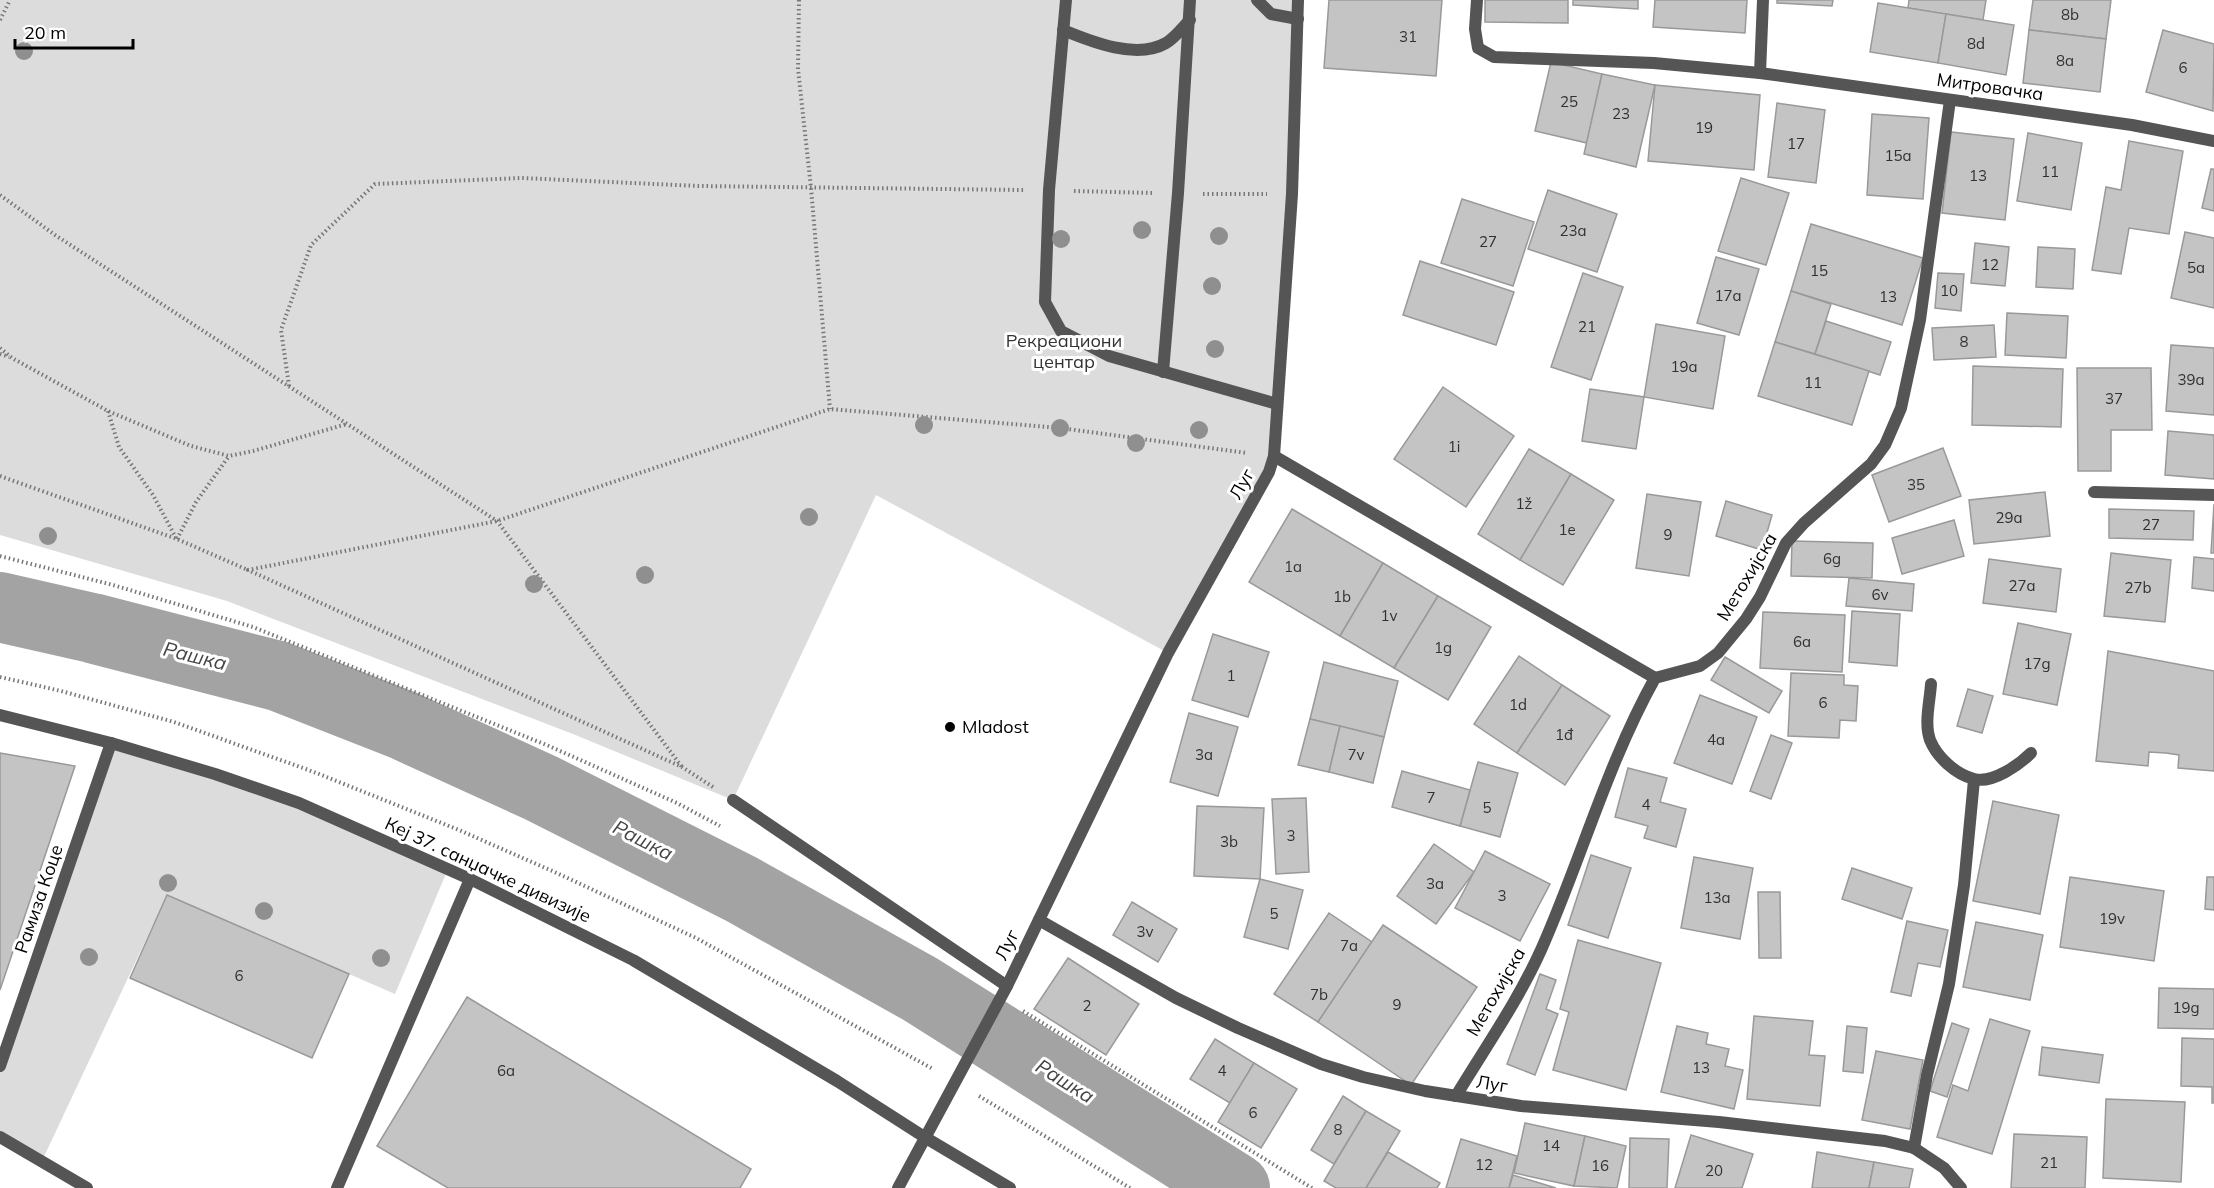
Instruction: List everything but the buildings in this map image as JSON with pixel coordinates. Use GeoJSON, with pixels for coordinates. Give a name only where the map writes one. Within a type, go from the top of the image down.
{"type":"FeatureCollection","features":[{"type":"Feature","properties":{"kind":"street"},"geometry":{"type":"LineString","coordinates":[[1066,0],[1049,190],[1045,302],[1061,331],[1109,356],[1278,404]]}},
{"type":"Feature","properties":{"kind":"street"},"geometry":{"type":"LineString","coordinates":[[1163,372],[1178,193],[1190,0]]}},
{"type":"Feature","properties":{"kind":"street"},"geometry":{"type":"LineString","coordinates":[[1257,0],[1271,14],[1298,19]]}},
{"type":"Feature","properties":{"kind":"street"},"geometry":{"type":"LineString","coordinates":[[1274,456],[1292,194],[1298,0]]}},
{"type":"Feature","properties":{"kind":"street","name":"Митровачка"},"geometry":{"type":"LineString","coordinates":[[1477,0],[1475,29],[1478,48],[1494,57],[1654,63],[1760,73],[2132,125],[2214,141]]}},
{"type":"Feature","properties":{"kind":"street"},"geometry":{"type":"LineString","coordinates":[[1760,73],[1764,0]]}},
{"type":"Feature","properties":{"kind":"street"},"geometry":{"type":"LineString","coordinates":[[1063,30],[1096,44],[1149,49],[1167,42],[1190,20]]}},
{"type":"Feature","properties":{"kind":"street","name":"Метохијска"},"geometry":{"type":"LineString","coordinates":[[1456,1096],[1540,951],[1566,889],[1614,760],[1655,678],[1700,666],[1718,653],[1746,619],[1760,597],[1786,543],[1804,523],[1872,464],[1885,445],[1903,399],[1920,320],[1950,100]]}},
{"type":"Feature","properties":{"kind":"street","name":"Луг"},"geometry":{"type":"LineString","coordinates":[[926,1138],[1007,986],[1168,653],[1269,472],[1274,456],[1655,678]]}},
{"type":"Feature","properties":{"kind":"street"},"geometry":{"type":"LineString","coordinates":[[2094,492],[2214,495]]}},
{"type":"Feature","properties":{"kind":"street"},"geometry":{"type":"LineString","coordinates":[[1931,684],[1929,738],[1938,753],[1951,767],[1974,780],[2003,773],[2020,764],[2031,753]]}},
{"type":"Feature","properties":{"kind":"street","name":"Кеј 37. санџачке дивизије"},"geometry":{"type":"LineString","coordinates":[[0,715],[111,743],[215,774],[299,803],[470,879],[633,960],[837,1081],[1010,1188]]}},
{"type":"Feature","properties":{"kind":"street","name":"Рамиза Коце"},"geometry":{"type":"LineString","coordinates":[[0,1066],[111,743]]}},
{"type":"Feature","properties":{"kind":"street"},"geometry":{"type":"LineString","coordinates":[[1914,1148],[1927,1075],[1949,984],[1964,885],[1974,780]]}},
{"type":"Feature","properties":{"kind":"street"},"geometry":{"type":"LineString","coordinates":[[733,800],[1007,986]]}},
{"type":"Feature","properties":{"kind":"street"},"geometry":{"type":"LineString","coordinates":[[338,1188],[470,879]]}},
{"type":"Feature","properties":{"kind":"street","name":"Луг"},"geometry":{"type":"LineString","coordinates":[[1039,920],[1176,998],[1278,1046],[1321,1064],[1363,1077],[1394,1085],[1521,1106],[1719,1122],[1885,1141],[1914,1148],[1944,1168],[1961,1188]]}},
{"type":"Feature","properties":{"kind":"street"},"geometry":{"type":"LineString","coordinates":[[0,1137],[87,1188]]}},
{"type":"Feature","properties":{"kind":"street"},"geometry":{"type":"LineString","coordinates":[[898,1188],[926,1138]]}},
{"type":"Feature","properties":{"kind":"path"},"geometry":{"type":"LineString","coordinates":[[0,20],[10,0]]}},
{"type":"Feature","properties":{"kind":"path"},"geometry":{"type":"LineString","coordinates":[[800,0],[798,69],[830,409]]}},
{"type":"Feature","properties":{"kind":"path"},"geometry":{"type":"LineString","coordinates":[[289,386],[281,330],[311,245],[375,184],[522,177],[699,186],[1292,194]]}},
{"type":"Feature","properties":{"kind":"path"},"geometry":{"type":"LineString","coordinates":[[0,195],[55,235],[497,521],[682,767]]}},
{"type":"Feature","properties":{"kind":"path"},"geometry":{"type":"LineString","coordinates":[[0,348],[12,358]]}},
{"type":"Feature","properties":{"kind":"path"},"geometry":{"type":"LineString","coordinates":[[0,354],[12,358],[108,411],[191,446],[229,456],[347,424]]}},
{"type":"Feature","properties":{"kind":"path"},"geometry":{"type":"LineString","coordinates":[[248,570],[497,521],[830,409],[1060,428],[1274,456]]}},
{"type":"Feature","properties":{"kind":"path"},"geometry":{"type":"LineString","coordinates":[[108,411],[119,447],[153,495],[177,539]]}},
{"type":"Feature","properties":{"kind":"path"},"geometry":{"type":"LineString","coordinates":[[177,539],[196,502],[229,456]]}},
{"type":"Feature","properties":{"kind":"path"},"geometry":{"type":"LineString","coordinates":[[0,476],[177,539],[248,570],[682,767],[733,800]]}},
{"type":"Feature","properties":{"kind":"path"},"geometry":{"type":"LineString","coordinates":[[0,556],[113,585],[253,627],[549,746],[677,803],[725,829]]}},
{"type":"Feature","properties":{"kind":"path"},"geometry":{"type":"LineString","coordinates":[[1019,1008],[1311,1188]]}},
{"type":"Feature","properties":{"kind":"green space","name":"Рекреациони центар"},"geometry":{"type":"Polygon","coordinates":[[[0,0],[1298,0],[1274,456],[1168,653],[876,495],[733,800],[573,734],[227,601],[0,535],[0,0]]]}},
{"type":"Feature","properties":{"kind":"green space"},"geometry":{"type":"Polygon","coordinates":[[[111,743],[215,774],[448,869],[395,994],[167,895],[41,1163],[0,1137],[0,1066],[111,743]]]}},
{"type":"Feature","properties":{"kind":"shaded area"},"geometry":{"type":"Polygon","coordinates":[[[0,589],[51,601],[32,627],[0,621],[0,589]]]}},
{"type":"Feature","properties":{"kind":"waterway","name":"Рашка"},"geometry":{"type":"LineString","coordinates":[[0,607],[278,676],[403,725],[541,788],[741,889],[920,989],[1235,1188]]}},
{"type":"Feature","properties":{"kind":"place","name":"Mladost"},"geometry":{"type":"Point","coordinates":[950,727]}}]}
